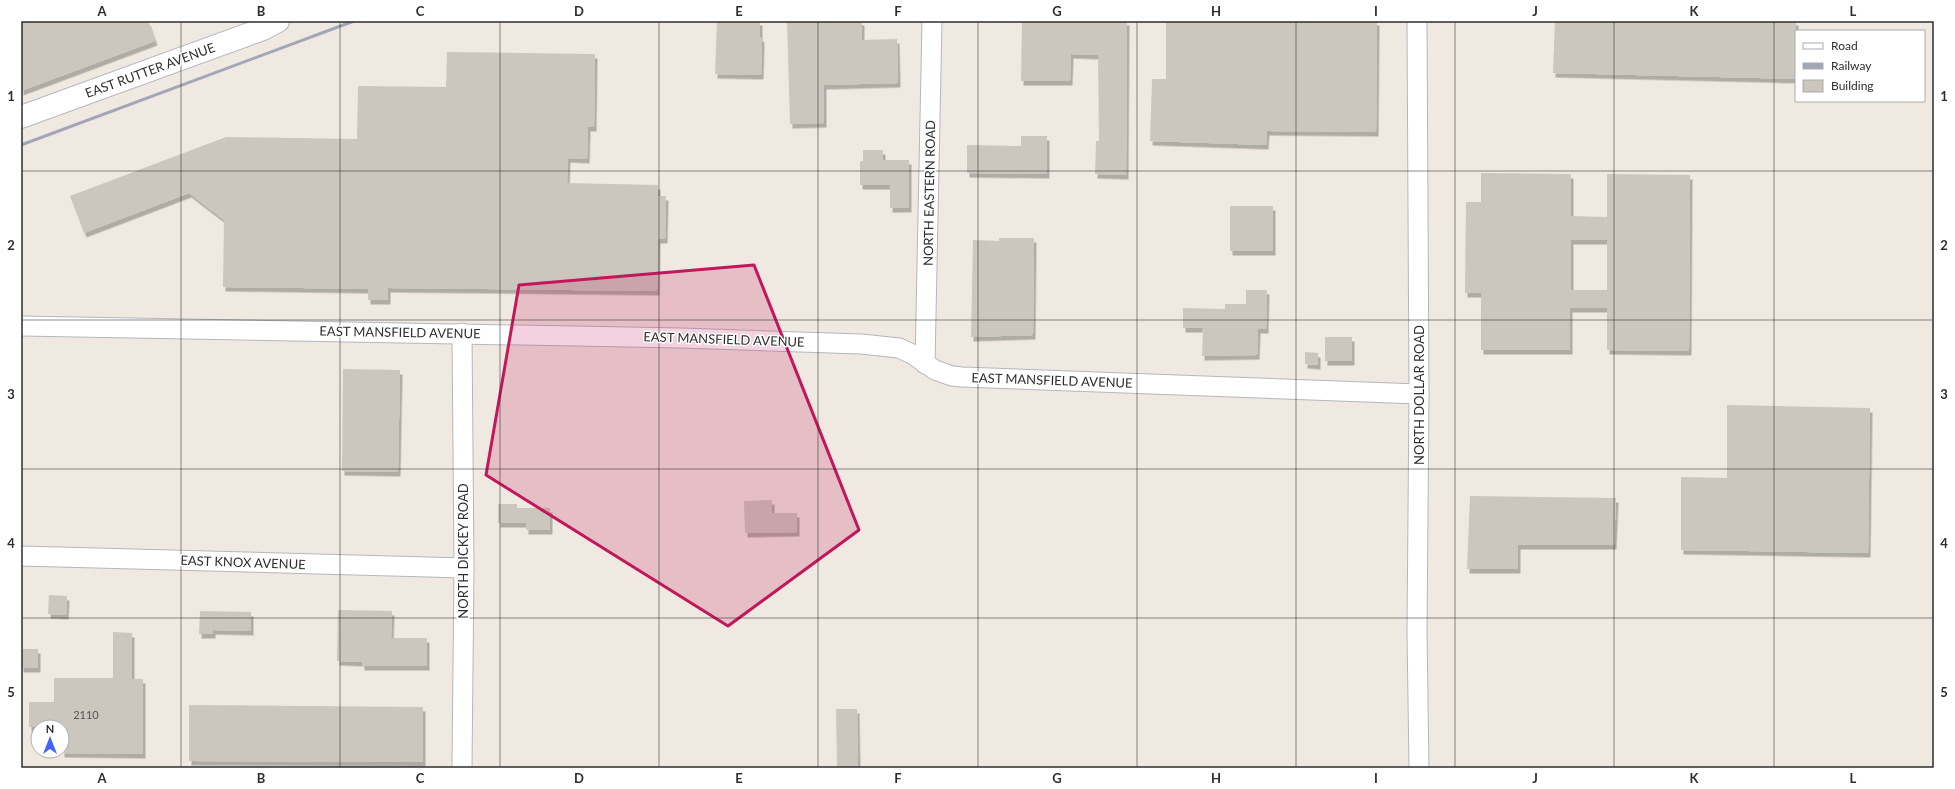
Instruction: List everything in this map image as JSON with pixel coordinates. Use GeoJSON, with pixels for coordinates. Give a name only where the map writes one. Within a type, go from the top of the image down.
{"type":"FeatureCollection","features":[{"type":"Feature","properties":{"kind":"street","name":"EAST RUTTER AVENUE"},"geometry":{"type":"LineString","coordinates":[[21,116],[263,29],[278,21]]}},
{"type":"Feature","properties":{"kind":"street","name":"NORTH EASTERN ROAD"},"geometry":{"type":"LineString","coordinates":[[925,364],[932,21]]}},
{"type":"Feature","properties":{"kind":"street","name":"NORTH DOLLAR ROAD"},"geometry":{"type":"LineString","coordinates":[[1417,21],[1419,394],[1417,632],[1419,768]]}},
{"type":"Feature","properties":{"kind":"street","name":"EAST MANSFIELD AVENUE"},"geometry":{"type":"LineString","coordinates":[[21,326],[462,333],[681,338],[883,345],[905,350],[925,364],[942,373],[962,377],[1419,394]]}},
{"type":"Feature","properties":{"kind":"street","name":"NORTH DICKEY ROAD"},"geometry":{"type":"LineString","coordinates":[[462,333],[464,568],[462,768]]}},
{"type":"Feature","properties":{"kind":"street","name":"EAST KNOX AVENUE"},"geometry":{"type":"LineString","coordinates":[[21,556],[464,568]]}},
{"type":"Feature","properties":{"kind":"highlighted area"},"geometry":{"type":"Polygon","coordinates":[[[754,265],[859,530],[728,626],[486,475],[519,285],[754,265]]]}},
{"type":"Feature","properties":{"kind":"building"},"geometry":{"type":"Polygon","coordinates":[[[21,21],[148,21],[155,41],[21,91],[21,21]]]}},
{"type":"Feature","properties":{"kind":"building"},"geometry":{"type":"Polygon","coordinates":[[[717,21],[760,21],[760,37],[762,38],[761,75],[715,74],[717,21]]]}},
{"type":"Feature","properties":{"kind":"building"},"geometry":{"type":"Polygon","coordinates":[[[787,21],[862,21],[862,40],[897,39],[898,83],[824,85],[824,123],[790,124],[787,21]]]}},
{"type":"Feature","properties":{"kind":"building"},"geometry":{"type":"Polygon","coordinates":[[[1022,21],[1127,21],[1126,175],[1095,174],[1096,141],[1099,141],[1098,55],[1071,54],[1070,81],[1021,81],[1022,21]]]}},
{"type":"Feature","properties":{"kind":"building"},"geometry":{"type":"Polygon","coordinates":[[[1166,21],[1377,21],[1376,132],[1267,131],[1266,145],[1150,141],[1152,79],[1166,79],[1166,21]]]}},
{"type":"Feature","properties":{"kind":"building"},"geometry":{"type":"Polygon","coordinates":[[[1555,21],[1796,21],[1795,79],[1553,73],[1555,21]]]}},
{"type":"Feature","properties":{"kind":"building"},"geometry":{"type":"Polygon","coordinates":[[[447,52],[595,54],[594,127],[588,127],[587,159],[568,158],[567,183],[658,185],[658,196],[666,196],[665,239],[658,239],[657,291],[388,288],[388,300],[368,300],[368,289],[223,287],[224,220],[189,193],[84,233],[70,196],[226,137],[357,139],[358,86],[446,87],[447,52]]]}},
{"type":"Feature","properties":{"kind":"building"},"geometry":{"type":"Polygon","coordinates":[[[1021,136],[1047,136],[1047,174],[967,173],[967,145],[1021,146],[1021,136]]]}},
{"type":"Feature","properties":{"kind":"building"},"geometry":{"type":"Polygon","coordinates":[[[863,150],[883,150],[883,160],[909,160],[909,208],[890,208],[890,185],[860,185],[860,161],[863,161],[863,150]]]}},
{"type":"Feature","properties":{"kind":"building"},"geometry":{"type":"Polygon","coordinates":[[[1481,173],[1571,174],[1571,216],[1607,217],[1607,174],[1690,175],[1689,351],[1607,350],[1607,308],[1570,308],[1570,350],[1481,350],[1481,293],[1465,293],[1466,202],[1481,202],[1481,173]],[[1571,240],[1571,290],[1607,290],[1607,240],[1571,240]]]}},
{"type":"Feature","properties":{"kind":"building"},"geometry":{"type":"Polygon","coordinates":[[[1230,206],[1273,206],[1273,251],[1230,251],[1230,206]]]}},
{"type":"Feature","properties":{"kind":"building"},"geometry":{"type":"Polygon","coordinates":[[[999,238],[1034,238],[1033,335],[971,337],[973,240],[999,241],[999,238]]]}},
{"type":"Feature","properties":{"kind":"building"},"geometry":{"type":"Polygon","coordinates":[[[1246,290],[1267,290],[1266,329],[1258,329],[1257,355],[1202,356],[1203,328],[1183,328],[1183,308],[1225,309],[1225,304],[1246,304],[1246,290]]]}},
{"type":"Feature","properties":{"kind":"building"},"geometry":{"type":"Polygon","coordinates":[[[1325,337],[1352,337],[1352,361],[1325,361],[1325,337]]]}},
{"type":"Feature","properties":{"kind":"building"},"geometry":{"type":"Polygon","coordinates":[[[1305,352],[1318,353],[1318,365],[1305,364],[1305,352]]]}},
{"type":"Feature","properties":{"kind":"building"},"geometry":{"type":"Polygon","coordinates":[[[343,369],[400,370],[398,472],[342,471],[343,369]]]}},
{"type":"Feature","properties":{"kind":"building"},"geometry":{"type":"Polygon","coordinates":[[[1727,405],[1870,408],[1868,553],[1681,550],[1681,477],[1727,478],[1727,405]]]}},
{"type":"Feature","properties":{"kind":"building"},"geometry":{"type":"Polygon","coordinates":[[[1470,496],[1616,498],[1614,545],[1518,545],[1518,569],[1467,569],[1470,496]]]}},
{"type":"Feature","properties":{"kind":"building"},"geometry":{"type":"Polygon","coordinates":[[[772,500],[772,513],[797,513],[797,532],[745,533],[744,501],[772,500]]]}},
{"type":"Feature","properties":{"kind":"building"},"geometry":{"type":"Polygon","coordinates":[[[498,504],[517,504],[517,508],[550,508],[550,530],[526,530],[526,523],[498,523],[498,504]]]}},
{"type":"Feature","properties":{"kind":"building"},"geometry":{"type":"Polygon","coordinates":[[[49,595],[67,596],[66,615],[48,614],[49,595]]]}},
{"type":"Feature","properties":{"kind":"building"},"geometry":{"type":"Polygon","coordinates":[[[338,610],[392,611],[391,638],[427,638],[427,666],[362,666],[362,662],[337,661],[338,610]]]}},
{"type":"Feature","properties":{"kind":"building"},"geometry":{"type":"Polygon","coordinates":[[[200,611],[251,612],[251,631],[213,630],[213,634],[199,634],[200,611]]]}},
{"type":"Feature","properties":{"kind":"building"},"geometry":{"type":"Polygon","coordinates":[[[113,632],[132,633],[132,679],[143,679],[143,754],[70,753],[70,719],[30,719],[29,727],[29,702],[54,702],[54,678],[113,678],[113,632]]]}},
{"type":"Feature","properties":{"kind":"building"},"geometry":{"type":"Polygon","coordinates":[[[21,649],[38,649],[38,668],[21,668],[21,649]]]}},
{"type":"Feature","properties":{"kind":"building"},"geometry":{"type":"Polygon","coordinates":[[[189,705],[423,707],[423,762],[189,761],[189,705]]]}},
{"type":"Feature","properties":{"kind":"building"},"geometry":{"type":"Polygon","coordinates":[[[836,709],[857,709],[858,767],[837,767],[836,709]]]}},
{"type":"Feature","properties":{"kind":"railway"},"geometry":{"type":"LineString","coordinates":[[21,145],[354,21]]}}]}
